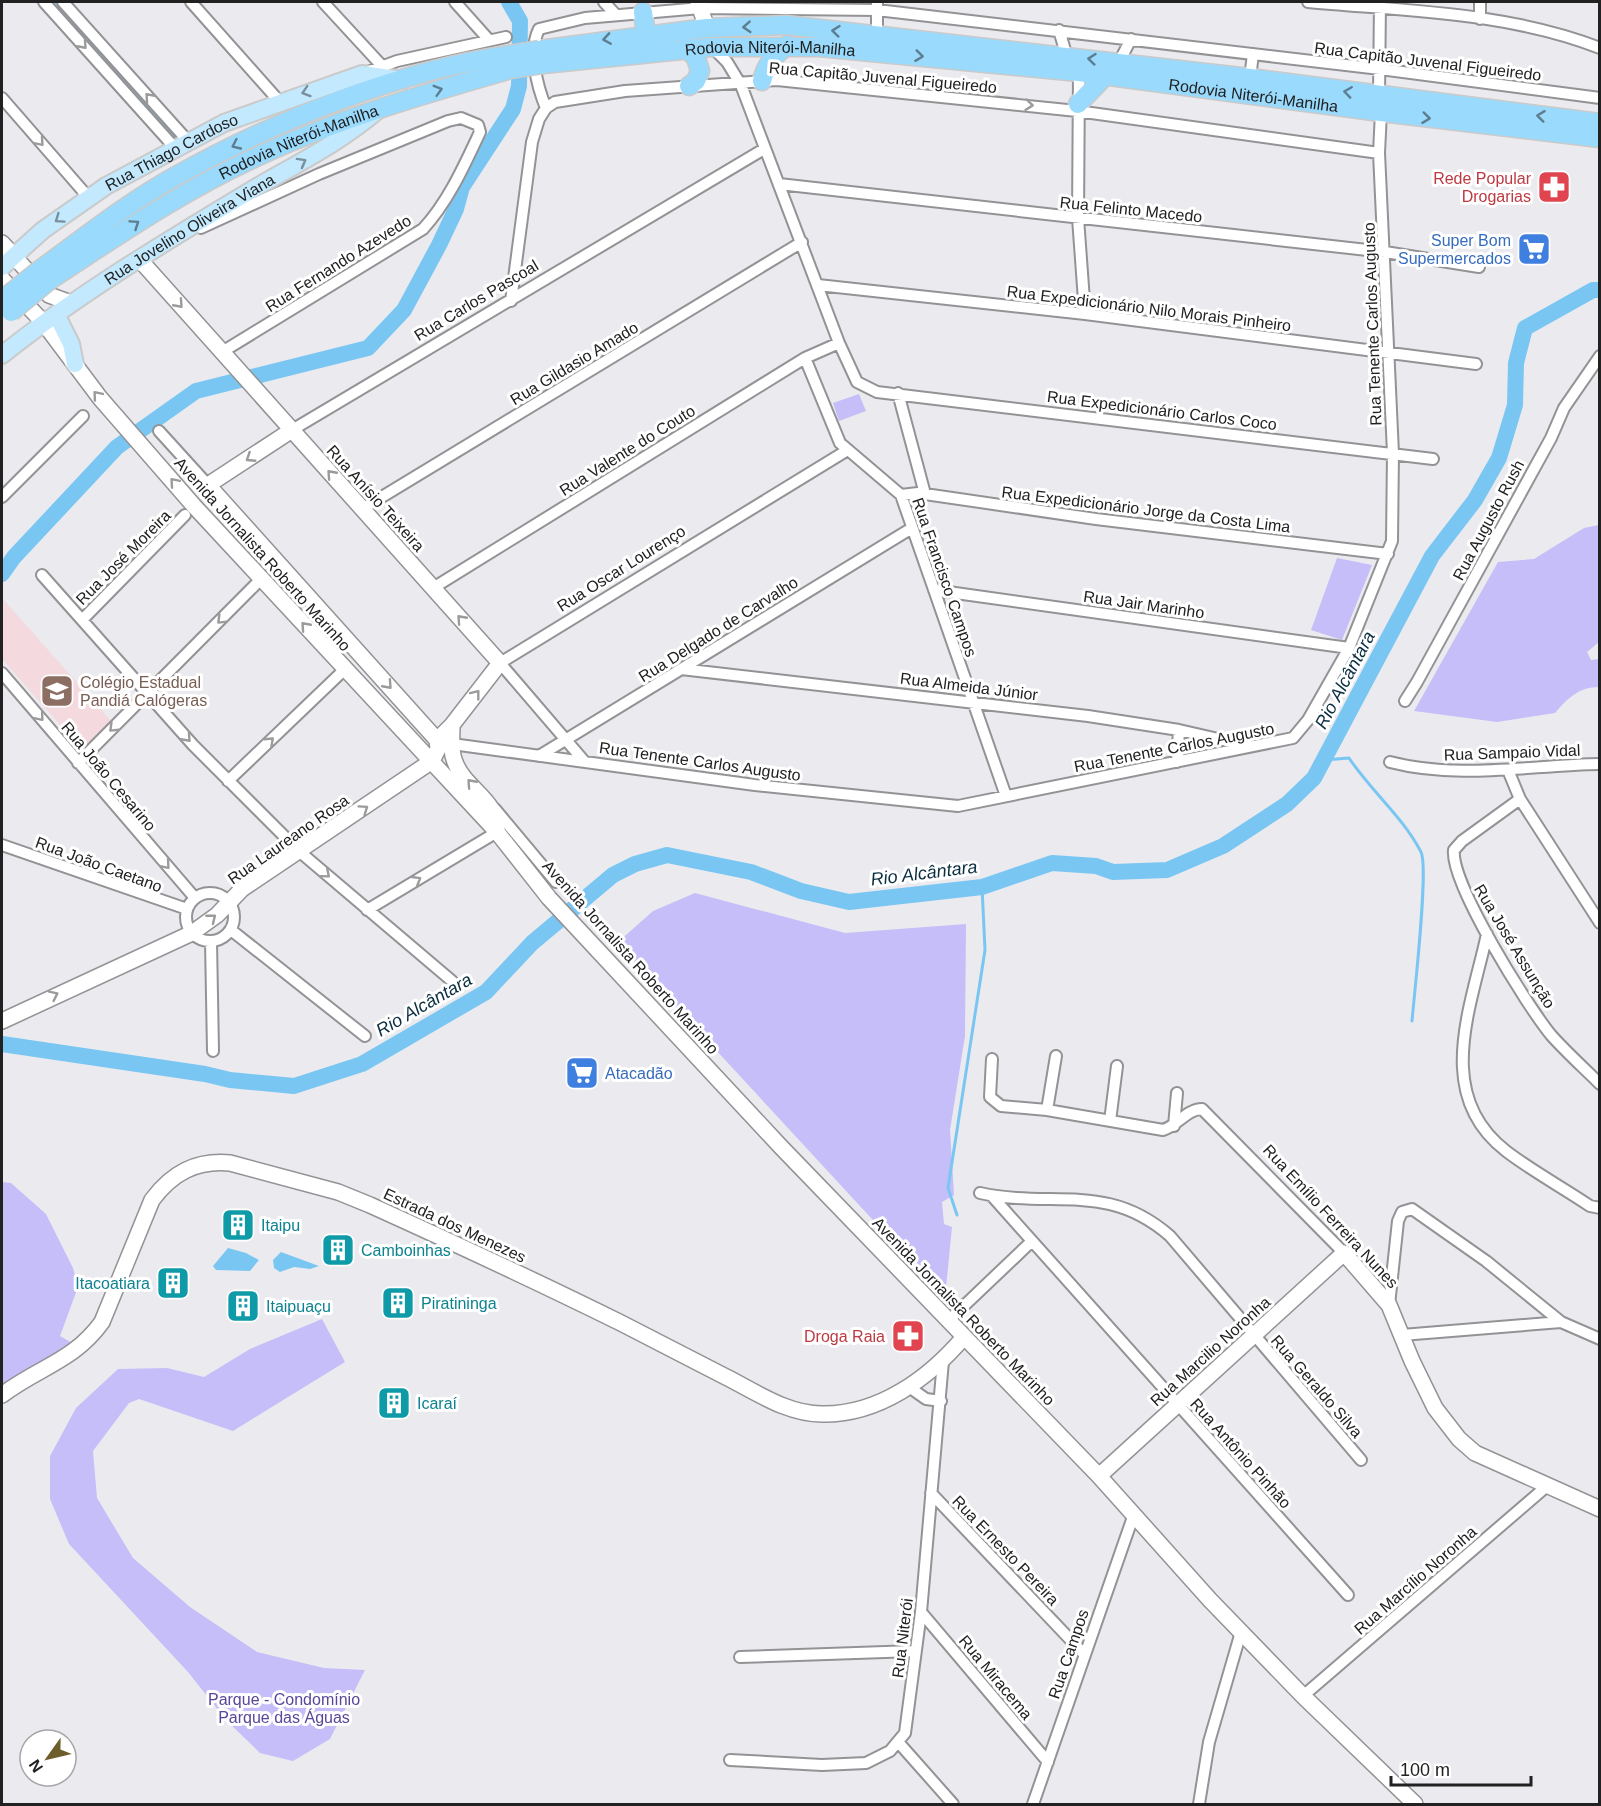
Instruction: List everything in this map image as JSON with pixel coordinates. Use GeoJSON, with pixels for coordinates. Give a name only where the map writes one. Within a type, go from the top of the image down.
{"type":"FeatureCollection","features":[{"type":"Feature","properties":{"kind":"highway"},"geometry":{"type":"LineString","coordinates":[[643,12],[646,35]]}},
{"type":"Feature","properties":{"kind":"highway","name":"Rodovia Niterói-Manilha"},"geometry":{"type":"LineString","coordinates":[[5,311],[46,274],[176,176],[291,120],[403,80],[541,57],[646,35],[707,28],[786,25],[1250,78],[1380,104],[1599,138]]}},
{"type":"Feature","properties":{"kind":"highway"},"geometry":{"type":"LineString","coordinates":[[762,81],[765,69],[772,58],[787,45]]}},
{"type":"Feature","properties":{"kind":"highway","name":"Rodovia Niterói-Manilha"},"geometry":{"type":"LineString","coordinates":[[541,57],[711,46],[787,45],[877,51],[1380,104],[1599,123]]}},
{"type":"Feature","properties":{"kind":"highway"},"geometry":{"type":"LineString","coordinates":[[687,48],[699,63],[700,71],[696,81],[689,86]]}},
{"type":"Feature","properties":{"kind":"highway","name":"Rodovia Niterói-Manilha"},"geometry":{"type":"LineString","coordinates":[[46,274],[197,187],[254,158],[382,106],[510,62]]}},
{"type":"Feature","properties":{"kind":"highway"},"geometry":{"type":"LineString","coordinates":[[1077,107],[1105,76]]}},
{"type":"Feature","properties":{"kind":"main road"},"geometry":{"type":"LineString","coordinates":[[699,4],[707,28]]}},
{"type":"Feature","properties":{"kind":"main road","name":"Rua Thiago Cardoso"},"geometry":{"type":"LineString","coordinates":[[6,260],[43,230],[89,198],[224,123],[279,101],[362,74],[403,80]]}},
{"type":"Feature","properties":{"kind":"main road","name":"Rua Jovelino Oliveira Viana"},"geometry":{"type":"LineString","coordinates":[[2,355],[71,303],[341,138],[382,106]]}},
{"type":"Feature","properties":{"kind":"main road"},"geometry":{"type":"LineString","coordinates":[[2,243],[6,260],[71,344],[75,364]]}},
{"type":"Feature","properties":{"kind":"main road"},"geometry":{"type":"LineString","coordinates":[[6,260],[49,295],[71,303]]}},
{"type":"Feature","properties":{"kind":"main road","name":"Rua Anísio Teixeira"},"geometry":{"type":"LineString","coordinates":[[140,260],[500,663]]}},
{"type":"Feature","properties":{"kind":"main road"},"geometry":{"type":"LineString","coordinates":[[2,279],[49,318]]}},
{"type":"Feature","properties":{"kind":"main road","name":"Avenida Jornalista Roberto Marinho"},"geometry":{"type":"LineString","coordinates":[[75,364],[93,391],[144,449],[344,669],[497,832],[549,898],[781,1147],[1099,1476],[1241,1632],[1303,1696],[1415,1804]]}},
{"type":"Feature","properties":{"kind":"main road","name":"Rua Carlos Pascoal"},"geometry":{"type":"LineString","coordinates":[[208,485],[292,430]]}},
{"type":"Feature","properties":{"kind":"main road","name":"Avenida Jornalista Roberto Marinho"},"geometry":{"type":"LineString","coordinates":[[208,485],[360,654],[445,742],[458,769],[489,802],[496,819],[497,832]]}},
{"type":"Feature","properties":{"kind":"main road"},"geometry":{"type":"LineString","coordinates":[[344,669],[360,654]]}},
{"type":"Feature","properties":{"kind":"main road","name":"Rua Oscar Lourenço"},"geometry":{"type":"LineString","coordinates":[[453,725],[500,663]]}},
{"type":"Feature","properties":{"kind":"main road","name":"Avenida Jornalista Roberto Marinho"},"geometry":{"type":"LineString","coordinates":[[432,762],[453,725]]}},
{"type":"Feature","properties":{"kind":"main road","name":"Rua Laureano Rosa"},"geometry":{"type":"LineString","coordinates":[[2,1021],[192,933],[230,902],[242,889],[432,762]]}},
{"type":"Feature","properties":{"kind":"main road","name":"Estrada dos Menezes"},"geometry":{"type":"LineString","coordinates":[[2,1395],[36,1371],[76,1352],[91,1338],[102,1322],[152,1200],[163,1185],[179,1172],[214,1161],[230,1162],[338,1192],[370,1205],[620,1323],[793,1411],[819,1414],[855,1411],[909,1387],[943,1361],[964,1336]]}},
{"type":"Feature","properties":{"kind":"main road","name":"Rua Emílio Ferreira Nunes"},"geometry":{"type":"LineString","coordinates":[[1344,1253],[1389,1305],[1435,1408],[1459,1439],[1475,1453],[1599,1509]]}},
{"type":"Feature","properties":{"kind":"main road","name":"Rua Marcilio Noronha"},"geometry":{"type":"LineString","coordinates":[[1099,1476],[1344,1253]]}},
{"type":"Feature","properties":{"kind":"street"},"geometry":{"type":"LineString","coordinates":[[44,2],[182,145]]}},
{"type":"Feature","properties":{"kind":"street"},"geometry":{"type":"LineString","coordinates":[[63,2],[182,145]]}},
{"type":"Feature","properties":{"kind":"street"},"geometry":{"type":"LineString","coordinates":[[191,2],[279,101]]}},
{"type":"Feature","properties":{"kind":"street"},"geometry":{"type":"LineString","coordinates":[[323,2],[382,66]]}},
{"type":"Feature","properties":{"kind":"street"},"geometry":{"type":"LineString","coordinates":[[455,2],[489,40],[506,37]]}},
{"type":"Feature","properties":{"kind":"street"},"geometry":{"type":"LineString","coordinates":[[604,2],[616,15]]}},
{"type":"Feature","properties":{"kind":"street"},"geometry":{"type":"LineString","coordinates":[[1308,2],[1380,5],[1480,19],[1550,31],[1599,48]]}},
{"type":"Feature","properties":{"kind":"street"},"geometry":{"type":"LineString","coordinates":[[1480,2],[1480,19]]}},
{"type":"Feature","properties":{"kind":"street","name":"Rua Capitão Juvenal Figueiredo"},"geometry":{"type":"LineString","coordinates":[[1379,153],[1077,107],[859,87],[762,81],[741,85],[689,86],[570,99],[555,102],[546,108],[539,88],[533,43],[539,28],[585,18],[699,4],[877,6],[1599,98]]}},
{"type":"Feature","properties":{"kind":"street","name":"Rua Tenente Carlos Augusto"},"geometry":{"type":"LineString","coordinates":[[445,742],[755,785],[958,806],[1284,741],[1299,734],[1349,648],[1388,554],[1393,519],[1393,453],[1379,153],[1380,5]]}},
{"type":"Feature","properties":{"kind":"street"},"geometry":{"type":"LineString","coordinates":[[877,6],[877,34]]}},
{"type":"Feature","properties":{"kind":"street"},"geometry":{"type":"LineString","coordinates":[[1059,30],[1067,57]]}},
{"type":"Feature","properties":{"kind":"street"},"geometry":{"type":"LineString","coordinates":[[1119,62],[1131,39]]}},
{"type":"Feature","properties":{"kind":"street","name":"Rua Thiago Cardoso"},"geometry":{"type":"LineString","coordinates":[[362,74],[382,66],[489,40]]}},
{"type":"Feature","properties":{"kind":"street"},"geometry":{"type":"LineString","coordinates":[[711,46],[728,62],[741,85],[839,343],[857,382],[867,389],[893,393]]}},
{"type":"Feature","properties":{"kind":"street"},"geometry":{"type":"LineString","coordinates":[[1250,78],[1253,54]]}},
{"type":"Feature","properties":{"kind":"street"},"geometry":{"type":"LineString","coordinates":[[1079,72],[1078,218],[1085,314]]}},
{"type":"Feature","properties":{"kind":"street"},"geometry":{"type":"LineString","coordinates":[[2,98],[89,198]]}},
{"type":"Feature","properties":{"kind":"street"},"geometry":{"type":"LineString","coordinates":[[511,301],[532,142],[539,119],[546,108]]}},
{"type":"Feature","properties":{"kind":"street","name":"Rua Fernando Azevedo"},"geometry":{"type":"LineString","coordinates":[[174,238],[347,162],[448,121],[469,120],[478,125],[480,132],[463,169],[423,230],[222,352]]}},
{"type":"Feature","properties":{"kind":"street","name":"Rua Carlos Pascoal"},"geometry":{"type":"LineString","coordinates":[[292,430],[764,149]]}},
{"type":"Feature","properties":{"kind":"street","name":"Rua Felinto Macedo"},"geometry":{"type":"LineString","coordinates":[[779,184],[1385,252],[1479,267]]}},
{"type":"Feature","properties":{"kind":"street","name":"Rua Gildasio Amado"},"geometry":{"type":"LineString","coordinates":[[362,509],[802,242]]}},
{"type":"Feature","properties":{"kind":"street","name":"Rua Expedicionário Nilo Morais Pinheiro"},"geometry":{"type":"LineString","coordinates":[[818,285],[1085,314],[1476,364]]}},
{"type":"Feature","properties":{"kind":"street","name":"Rua Valente do Couto"},"geometry":{"type":"LineString","coordinates":[[433,588],[805,358],[839,343]]}},
{"type":"Feature","properties":{"kind":"street","name":"Rua Augusto Rush"},"geometry":{"type":"LineString","coordinates":[[1405,700],[1551,438],[1564,408],[1599,356]]}},
{"type":"Feature","properties":{"kind":"street","name":"Rua Francisco Campos"},"geometry":{"type":"LineString","coordinates":[[805,358],[834,431],[846,451],[873,469],[901,495],[1006,796]]}},
{"type":"Feature","properties":{"kind":"street","name":"Rua Francisco Campos"},"geometry":{"type":"LineString","coordinates":[[893,393],[925,494]]}},
{"type":"Feature","properties":{"kind":"street","name":"Rua Expedicionário Carlos Coco"},"geometry":{"type":"LineString","coordinates":[[893,393],[1433,459]]}},
{"type":"Feature","properties":{"kind":"street"},"geometry":{"type":"LineString","coordinates":[[2,497],[83,416]]}},
{"type":"Feature","properties":{"kind":"street","name":"Avenida Jornalista Roberto Marinho"},"geometry":{"type":"LineString","coordinates":[[159,431],[208,485]]}},
{"type":"Feature","properties":{"kind":"street","name":"Rua Oscar Lourenço"},"geometry":{"type":"LineString","coordinates":[[500,663],[846,451]]}},
{"type":"Feature","properties":{"kind":"street","name":"Rua Expedicionário Jorge da Costa Lima"},"geometry":{"type":"LineString","coordinates":[[901,495],[925,494],[1096,519],[1388,554]]}},
{"type":"Feature","properties":{"kind":"street","name":"Rua José Moreira"},"geometry":{"type":"LineString","coordinates":[[81,620],[185,515]]}},
{"type":"Feature","properties":{"kind":"street","name":"Rua Delgado de Carvalho"},"geometry":{"type":"LineString","coordinates":[[539,756],[912,528]]}},
{"type":"Feature","properties":{"kind":"street"},"geometry":{"type":"LineString","coordinates":[[42,575],[228,781],[300,852],[452,981]]}},
{"type":"Feature","properties":{"kind":"street"},"geometry":{"type":"LineString","coordinates":[[78,763],[262,578]]}},
{"type":"Feature","properties":{"kind":"street","name":"Rua Jair Marinho"},"geometry":{"type":"LineString","coordinates":[[934,590],[1349,648]]}},
{"type":"Feature","properties":{"kind":"street","name":"Rua Anísio Teixeira"},"geometry":{"type":"LineString","coordinates":[[500,663],[584,761]]}},
{"type":"Feature","properties":{"kind":"street"},"geometry":{"type":"LineString","coordinates":[[228,781],[344,669]]}},
{"type":"Feature","properties":{"kind":"street","name":"Rua Almeida Júnior"},"geometry":{"type":"LineString","coordinates":[[681,669],[972,701],[1179,730],[1252,747]]}},
{"type":"Feature","properties":{"kind":"street","name":"Rua João Cesarino"},"geometry":{"type":"LineString","coordinates":[[2,673],[195,898]]}},
{"type":"Feature","properties":{"kind":"street"},"geometry":{"type":"LineString","coordinates":[[1177,762],[1179,730]]}},
{"type":"Feature","properties":{"kind":"street","name":"Rua Sampaio Vidal"},"geometry":{"type":"LineString","coordinates":[[1390,762],[1437,770],[1508,770],[1599,764]]}},
{"type":"Feature","properties":{"kind":"street"},"geometry":{"type":"LineString","coordinates":[[1508,770],[1520,799],[1599,922]]}},
{"type":"Feature","properties":{"kind":"street","name":"Rua José Assunção"},"geometry":{"type":"LineString","coordinates":[[1520,799],[1469,835],[1454,850],[1453,857],[1461,884],[1487,934],[1550,1034],[1599,1084]]}},
{"type":"Feature","properties":{"kind":"street","name":"Avenida Jornalista Roberto Marinho"},"geometry":{"type":"LineString","coordinates":[[489,802],[556,882]]}},
{"type":"Feature","properties":{"kind":"street"},"geometry":{"type":"LineString","coordinates":[[367,910],[497,832]]}},
{"type":"Feature","properties":{"kind":"street","name":"Rua João Caetano"},"geometry":{"type":"LineString","coordinates":[[2,845],[187,909]]}},
{"type":"Feature","properties":{"kind":"street"},"geometry":{"type":"LineString","coordinates":[[211,892],[220,894],[230,902],[234,912],[231,930],[220,939],[211,941],[192,933],[186,917],[187,909],[195,898],[211,892]]}},
{"type":"Feature","properties":{"kind":"street"},"geometry":{"type":"LineString","coordinates":[[231,930],[365,1036]]}},
{"type":"Feature","properties":{"kind":"street"},"geometry":{"type":"LineString","coordinates":[[1487,934],[1461,1054],[1466,1097],[1489,1136],[1505,1150],[1590,1206],[1599,1208]]}},
{"type":"Feature","properties":{"kind":"street"},"geometry":{"type":"LineString","coordinates":[[211,941],[213,1051]]}},
{"type":"Feature","properties":{"kind":"street"},"geometry":{"type":"LineString","coordinates":[[1047,1110],[1056,1056]]}},
{"type":"Feature","properties":{"kind":"street"},"geometry":{"type":"LineString","coordinates":[[992,1059],[989,1089],[993,1102],[1001,1106],[1047,1110],[1163,1130],[1173,1126],[1177,1093]]}},
{"type":"Feature","properties":{"kind":"street"},"geometry":{"type":"LineString","coordinates":[[1110,1121],[1117,1066]]}},
{"type":"Feature","properties":{"kind":"street","name":"Rua Emílio Ferreira Nunes"},"geometry":{"type":"LineString","coordinates":[[1173,1126],[1197,1109],[1208,1113],[1344,1253]]}},
{"type":"Feature","properties":{"kind":"street","name":"Rua Geraldo Silva"},"geometry":{"type":"LineString","coordinates":[[980,1193],[992,1196],[1106,1202],[1128,1208],[1151,1219],[1170,1236],[1361,1460]]}},
{"type":"Feature","properties":{"kind":"street","name":"Rua Antônio Pinhão"},"geometry":{"type":"LineString","coordinates":[[992,1196],[1348,1595]]}},
{"type":"Feature","properties":{"kind":"street"},"geometry":{"type":"LineString","coordinates":[[1389,1305],[1398,1221],[1402,1212],[1412,1209],[1486,1262],[1561,1322],[1599,1339]]}},
{"type":"Feature","properties":{"kind":"street"},"geometry":{"type":"LineString","coordinates":[[948,1321],[1032,1241]]}},
{"type":"Feature","properties":{"kind":"street"},"geometry":{"type":"LineString","coordinates":[[1402,1335],[1561,1322]]}},
{"type":"Feature","properties":{"kind":"street","name":"Rua Niterói"},"geometry":{"type":"LineString","coordinates":[[898,1743],[904,1733],[908,1714],[914,1651],[921,1612],[943,1361]]}},
{"type":"Feature","properties":{"kind":"street"},"geometry":{"type":"LineString","coordinates":[[909,1387],[926,1400],[941,1401]]}},
{"type":"Feature","properties":{"kind":"street","name":"Rua Marcílio Noronha"},"geometry":{"type":"LineString","coordinates":[[1303,1696],[1547,1486]]}},
{"type":"Feature","properties":{"kind":"street","name":"Rua Ernesto Pereira"},"geometry":{"type":"LineString","coordinates":[[931,1493],[1084,1654]]}},
{"type":"Feature","properties":{"kind":"street","name":"Rua Campos"},"geometry":{"type":"LineString","coordinates":[[1033,1804],[1134,1514]]}},
{"type":"Feature","properties":{"kind":"street","name":"Rua Miracema"},"geometry":{"type":"LineString","coordinates":[[921,1612],[1048,1762]]}},
{"type":"Feature","properties":{"kind":"street"},"geometry":{"type":"LineString","coordinates":[[1199,1804],[1209,1742],[1241,1632]]}},
{"type":"Feature","properties":{"kind":"street"},"geometry":{"type":"LineString","coordinates":[[740,1657],[914,1651]]}},
{"type":"Feature","properties":{"kind":"street"},"geometry":{"type":"LineString","coordinates":[[730,1760],[853,1766],[880,1758],[898,1743],[953,1804]]}},
{"type":"Feature","properties":{"kind":"shaded area","name":"Colégio Estadual Pandiá Calógeras"},"geometry":{"type":"Polygon","coordinates":[[[2,598],[113,723],[83,751],[2,659],[2,598]]]}},
{"type":"Feature","properties":{"kind":"green space"},"geometry":{"type":"Polygon","coordinates":[[[859,394],[866,411],[839,421],[833,403],[859,394]]]}},
{"type":"Feature","properties":{"kind":"green space"},"geometry":{"type":"Polygon","coordinates":[[[1599,525],[1599,642],[1587,652],[1591,660],[1599,659],[1599,687],[1574,694],[1555,713],[1497,722],[1414,711],[1498,562],[1534,559],[1584,528],[1599,525]]]}},
{"type":"Feature","properties":{"kind":"green space"},"geometry":{"type":"Polygon","coordinates":[[[1337,558],[1372,565],[1342,640],[1311,630],[1337,558]]]}},
{"type":"Feature","properties":{"kind":"green space"},"geometry":{"type":"Polygon","coordinates":[[[695,893],[845,933],[966,924],[965,1036],[950,1130],[954,1195],[942,1202],[944,1224],[952,1227],[945,1298],[617,943],[653,911],[695,893]]]}},
{"type":"Feature","properties":{"kind":"green space"},"geometry":{"type":"Polygon","coordinates":[[[2,1182],[11,1183],[46,1214],[73,1268],[78,1287],[60,1336],[74,1344],[2,1386],[2,1182]]]}},
{"type":"Feature","properties":{"kind":"green space","name":"Parque - Condomínio Parque das Águas"},"geometry":{"type":"Polygon","coordinates":[[[322,1319],[345,1362],[233,1431],[139,1399],[129,1403],[93,1451],[97,1498],[133,1558],[190,1607],[257,1652],[324,1668],[365,1670],[330,1739],[293,1761],[260,1753],[226,1720],[188,1672],[69,1544],[50,1499],[50,1456],[76,1408],[118,1369],[167,1368],[204,1377],[250,1349],[322,1319]]]}},
{"type":"Feature","properties":{"kind":"water"},"geometry":{"type":"Polygon","coordinates":[[[228,1248],[246,1253],[259,1260],[250,1271],[216,1270],[213,1266],[228,1248]]]}},
{"type":"Feature","properties":{"kind":"water"},"geometry":{"type":"Polygon","coordinates":[[[281,1252],[319,1266],[310,1269],[294,1267],[280,1272],[274,1268],[273,1260],[281,1252]]]}},
{"type":"Feature","properties":{"kind":"waterway"},"geometry":{"type":"LineString","coordinates":[[54,2],[173,136]]}},
{"type":"Feature","properties":{"kind":"waterway"},"geometry":{"type":"LineString","coordinates":[[2,574],[14,557],[117,447],[196,391],[368,348],[404,310],[456,209],[462,187],[513,109],[519,86],[520,21],[509,2]]}},
{"type":"Feature","properties":{"kind":"waterway","name":"Rio Alcântara"},"geometry":{"type":"LineString","coordinates":[[2,1044],[205,1074],[230,1080],[294,1086],[362,1064],[486,992],[532,943],[613,875],[635,864],[667,855],[751,872],[801,891],[849,902],[982,887],[1052,863],[1096,866],[1113,872],[1167,870],[1223,846],[1287,804],[1314,778],[1432,556],[1475,500],[1499,458],[1515,405],[1516,363],[1525,328],[1593,290],[1600,290]]}},
{"type":"Feature","properties":{"kind":"waterway"},"geometry":{"type":"LineString","coordinates":[[1324,760],[1349,758],[1405,827],[1421,852],[1422,905],[1412,1021]]}},
{"type":"Feature","properties":{"kind":"waterway"},"geometry":{"type":"LineString","coordinates":[[957,1215],[948,1188],[985,950],[982,887]]}},
{"type":"Feature","properties":{"kind":"place","name":"Rede Popular Drogarias"},"geometry":{"type":"Point","coordinates":[1554,187]}},
{"type":"Feature","properties":{"kind":"place","name":"Super Bom Supermercados"},"geometry":{"type":"Point","coordinates":[1534,249]}},
{"type":"Feature","properties":{"kind":"place","name":"Colégio Estadual Pandiá Calógeras"},"geometry":{"type":"Point","coordinates":[57,691]}},
{"type":"Feature","properties":{"kind":"place","name":"Atacadão"},"geometry":{"type":"Point","coordinates":[582,1073]}},
{"type":"Feature","properties":{"kind":"place","name":"Itaipu"},"geometry":{"type":"Point","coordinates":[238,1225]}},
{"type":"Feature","properties":{"kind":"place","name":"Camboinhas"},"geometry":{"type":"Point","coordinates":[338,1250]}},
{"type":"Feature","properties":{"kind":"place","name":"Itacoatiara"},"geometry":{"type":"Point","coordinates":[173,1283]}},
{"type":"Feature","properties":{"kind":"place","name":"Piratininga"},"geometry":{"type":"Point","coordinates":[398,1303]}},
{"type":"Feature","properties":{"kind":"place","name":"Itaipuaçu"},"geometry":{"type":"Point","coordinates":[243,1306]}},
{"type":"Feature","properties":{"kind":"place","name":"Droga Raia"},"geometry":{"type":"Point","coordinates":[908,1336]}},
{"type":"Feature","properties":{"kind":"place","name":"Icaraí"},"geometry":{"type":"Point","coordinates":[394,1403]}}]}
